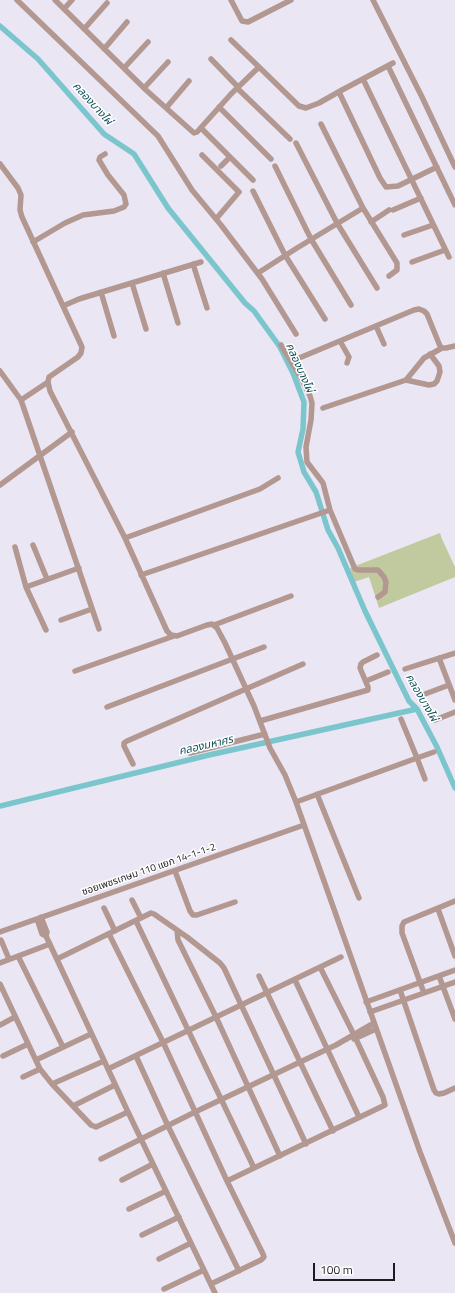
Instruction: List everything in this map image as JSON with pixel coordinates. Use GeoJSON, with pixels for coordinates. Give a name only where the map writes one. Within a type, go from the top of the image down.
{"type":"FeatureCollection","features":[{"type":"Feature","properties":{"kind":"street"},"geometry":{"type":"LineString","coordinates":[[17,0],[158,136],[192,190],[258,273],[296,334]]}},
{"type":"Feature","properties":{"kind":"street"},"geometry":{"type":"LineString","coordinates":[[55,0],[144,88],[194,133],[201,128],[237,87],[259,67]]}},
{"type":"Feature","properties":{"kind":"street"},"geometry":{"type":"LineString","coordinates":[[64,9],[72,0]]}},
{"type":"Feature","properties":{"kind":"street"},"geometry":{"type":"LineString","coordinates":[[231,0],[242,21],[248,22],[292,0]]}},
{"type":"Feature","properties":{"kind":"street"},"geometry":{"type":"LineString","coordinates":[[373,0],[455,167]]}},
{"type":"Feature","properties":{"kind":"street"},"geometry":{"type":"LineString","coordinates":[[84,29],[107,3]]}},
{"type":"Feature","properties":{"kind":"street"},"geometry":{"type":"LineString","coordinates":[[104,49],[127,22]]}},
{"type":"Feature","properties":{"kind":"street"},"geometry":{"type":"LineString","coordinates":[[231,40],[302,108],[319,104],[390,65],[455,205]]}},
{"type":"Feature","properties":{"kind":"street"},"geometry":{"type":"LineString","coordinates":[[124,68],[148,42]]}},
{"type":"Feature","properties":{"kind":"street"},"geometry":{"type":"LineString","coordinates":[[211,59],[290,139]]}},
{"type":"Feature","properties":{"kind":"street"},"geometry":{"type":"LineString","coordinates":[[144,88],[168,62]]}},
{"type":"Feature","properties":{"kind":"street"},"geometry":{"type":"LineString","coordinates":[[363,79],[449,257]]}},
{"type":"Feature","properties":{"kind":"street"},"geometry":{"type":"LineString","coordinates":[[166,108],[189,81]]}},
{"type":"Feature","properties":{"kind":"street"},"geometry":{"type":"LineString","coordinates":[[339,92],[374,166],[386,187],[398,186],[437,167]]}},
{"type":"Feature","properties":{"kind":"street"},"geometry":{"type":"LineString","coordinates":[[219,107],[271,159]]}},
{"type":"Feature","properties":{"kind":"street"},"geometry":{"type":"LineString","coordinates":[[321,124],[363,208],[397,264],[397,270],[389,276]]}},
{"type":"Feature","properties":{"kind":"street"},"geometry":{"type":"LineString","coordinates":[[201,128],[252,180]]}},
{"type":"Feature","properties":{"kind":"street"},"geometry":{"type":"LineString","coordinates":[[296,143],[337,223],[377,288]]}},
{"type":"Feature","properties":{"kind":"street"},"geometry":{"type":"LineString","coordinates":[[33,242],[65,223],[83,215],[124,207],[126,204],[124,195],[108,175],[99,160],[104,154]]}},
{"type":"Feature","properties":{"kind":"street"},"geometry":{"type":"LineString","coordinates":[[202,155],[239,192],[216,219]]}},
{"type":"Feature","properties":{"kind":"street"},"geometry":{"type":"LineString","coordinates":[[221,166],[230,157]]}},
{"type":"Feature","properties":{"kind":"street"},"geometry":{"type":"LineString","coordinates":[[0,164],[17,185],[20,192],[21,214],[81,344],[82,351],[78,357],[52,374],[48,382],[22,400]]}},
{"type":"Feature","properties":{"kind":"street"},"geometry":{"type":"LineString","coordinates":[[275,166],[311,239],[351,305]]}},
{"type":"Feature","properties":{"kind":"street"},"geometry":{"type":"LineString","coordinates":[[253,191],[285,255],[325,319]]}},
{"type":"Feature","properties":{"kind":"street"},"geometry":{"type":"LineString","coordinates":[[371,222],[391,210],[421,198]]}},
{"type":"Feature","properties":{"kind":"street"},"geometry":{"type":"LineString","coordinates":[[258,273],[363,208]]}},
{"type":"Feature","properties":{"kind":"street"},"geometry":{"type":"LineString","coordinates":[[404,235],[433,224]]}},
{"type":"Feature","properties":{"kind":"street"},"geometry":{"type":"LineString","coordinates":[[412,262],[445,250]]}},
{"type":"Feature","properties":{"kind":"street"},"geometry":{"type":"LineString","coordinates":[[64,306],[73,301],[101,292],[201,262]]}},
{"type":"Feature","properties":{"kind":"street"},"geometry":{"type":"LineString","coordinates":[[194,264],[207,308]]}},
{"type":"Feature","properties":{"kind":"street"},"geometry":{"type":"LineString","coordinates":[[163,273],[178,323]]}},
{"type":"Feature","properties":{"kind":"street"},"geometry":{"type":"LineString","coordinates":[[132,283],[146,329]]}},
{"type":"Feature","properties":{"kind":"street"},"geometry":{"type":"LineString","coordinates":[[101,292],[114,336]]}},
{"type":"Feature","properties":{"kind":"street"},"geometry":{"type":"LineString","coordinates":[[292,362],[419,309],[427,314],[438,342],[442,348]]}},
{"type":"Feature","properties":{"kind":"street"},"geometry":{"type":"LineString","coordinates":[[376,326],[384,344]]}},
{"type":"Feature","properties":{"kind":"street"},"geometry":{"type":"LineString","coordinates":[[340,341],[349,357],[348,363]]}},
{"type":"Feature","properties":{"kind":"street"},"geometry":{"type":"LineString","coordinates":[[281,345],[292,362],[310,396],[312,403],[306,458],[312,469],[323,483],[328,510],[355,569],[378,570],[384,577],[386,582],[385,592],[378,597]]}},
{"type":"Feature","properties":{"kind":"street"},"geometry":{"type":"LineString","coordinates":[[323,408],[406,380],[419,362],[424,358],[442,348],[455,346]]}},
{"type":"Feature","properties":{"kind":"street"},"geometry":{"type":"LineString","coordinates":[[406,380],[429,385],[438,381],[439,366],[430,354]]}},
{"type":"Feature","properties":{"kind":"street"},"geometry":{"type":"LineString","coordinates":[[0,371],[22,400],[99,629]]}},
{"type":"Feature","properties":{"kind":"street"},"geometry":{"type":"LineString","coordinates":[[48,382],[50,391],[125,538],[165,628],[169,634],[174,636]]}},
{"type":"Feature","properties":{"kind":"street"},"geometry":{"type":"LineString","coordinates":[[0,485],[72,432]]}},
{"type":"Feature","properties":{"kind":"street"},"geometry":{"type":"LineString","coordinates":[[125,538],[255,491],[278,478]]}},
{"type":"Feature","properties":{"kind":"street"},"geometry":{"type":"LineString","coordinates":[[141,574],[328,510]]}},
{"type":"Feature","properties":{"kind":"street"},"geometry":{"type":"LineString","coordinates":[[33,545],[47,579]]}},
{"type":"Feature","properties":{"kind":"street"},"geometry":{"type":"LineString","coordinates":[[15,547],[26,587],[46,630]]}},
{"type":"Feature","properties":{"kind":"street"},"geometry":{"type":"LineString","coordinates":[[26,587],[79,568]]}},
{"type":"Feature","properties":{"kind":"street"},"geometry":{"type":"LineString","coordinates":[[75,671],[207,625],[214,625],[291,596]]}},
{"type":"Feature","properties":{"kind":"street"},"geometry":{"type":"LineString","coordinates":[[61,620],[92,609]]}},
{"type":"Feature","properties":{"kind":"street"},"geometry":{"type":"LineString","coordinates":[[214,625],[219,631],[233,660],[260,721],[270,748],[285,775],[296,802],[420,1152],[455,1243]]}},
{"type":"Feature","properties":{"kind":"street"},"geometry":{"type":"LineString","coordinates":[[107,707],[264,647]]}},
{"type":"Feature","properties":{"kind":"street"},"geometry":{"type":"LineString","coordinates":[[405,669],[455,653]]}},
{"type":"Feature","properties":{"kind":"street"},"geometry":{"type":"LineString","coordinates":[[260,721],[368,690],[366,681],[361,672],[360,664],[376,655]]}},
{"type":"Feature","properties":{"kind":"street"},"geometry":{"type":"LineString","coordinates":[[439,658],[455,700]]}},
{"type":"Feature","properties":{"kind":"street"},"geometry":{"type":"LineString","coordinates":[[132,764],[124,746],[124,743],[127,741],[303,664]]}},
{"type":"Feature","properties":{"kind":"street"},"geometry":{"type":"LineString","coordinates":[[366,681],[388,672]]}},
{"type":"Feature","properties":{"kind":"street"},"geometry":{"type":"LineString","coordinates":[[425,694],[449,685]]}},
{"type":"Feature","properties":{"kind":"street"},"geometry":{"type":"LineString","coordinates":[[435,720],[455,712]]}},
{"type":"Feature","properties":{"kind":"street"},"geometry":{"type":"LineString","coordinates":[[401,719],[425,779]]}},
{"type":"Feature","properties":{"kind":"street"},"geometry":{"type":"LineString","coordinates":[[190,753],[266,737]]}},
{"type":"Feature","properties":{"kind":"street"},"geometry":{"type":"LineString","coordinates":[[296,802],[434,752]]}},
{"type":"Feature","properties":{"kind":"street"},"geometry":{"type":"LineString","coordinates":[[317,794],[359,898]]}},
{"type":"Feature","properties":{"kind":"street","name":"ซอยเพชรเกษม 110 แยก 14-1-1-2"},"geometry":{"type":"LineString","coordinates":[[0,932],[304,826]]}},
{"type":"Feature","properties":{"kind":"street"},"geometry":{"type":"LineString","coordinates":[[175,871],[190,911],[193,914],[197,915],[235,902]]}},
{"type":"Feature","properties":{"kind":"street"},"geometry":{"type":"LineString","coordinates":[[132,900],[139,919],[189,1030],[254,1168]]}},
{"type":"Feature","properties":{"kind":"street"},"geometry":{"type":"LineString","coordinates":[[424,993],[402,933],[402,926],[404,922],[455,901]]}},
{"type":"Feature","properties":{"kind":"street"},"geometry":{"type":"LineString","coordinates":[[104,908],[115,931]]}},
{"type":"Feature","properties":{"kind":"street"},"geometry":{"type":"LineString","coordinates":[[438,908],[455,956]]}},
{"type":"Feature","properties":{"kind":"street"},"geometry":{"type":"LineString","coordinates":[[57,959],[150,914],[154,914],[177,930],[222,964],[275,1074],[306,1144]]}},
{"type":"Feature","properties":{"kind":"street"},"geometry":{"type":"LineString","coordinates":[[39,918],[47,932],[46,936],[91,1034],[215,1293]]}},
{"type":"Feature","properties":{"kind":"street"},"geometry":{"type":"LineString","coordinates":[[177,930],[178,940],[216,1017],[280,1156]]}},
{"type":"Feature","properties":{"kind":"street"},"geometry":{"type":"LineString","coordinates":[[109,934],[163,1042],[227,1182],[263,1254],[262,1260],[211,1284]]}},
{"type":"Feature","properties":{"kind":"street"},"geometry":{"type":"LineString","coordinates":[[1,940],[9,959]]}},
{"type":"Feature","properties":{"kind":"street"},"geometry":{"type":"LineString","coordinates":[[0,962],[50,944]]}},
{"type":"Feature","properties":{"kind":"street"},"geometry":{"type":"LineString","coordinates":[[18,956],[62,1047]]}},
{"type":"Feature","properties":{"kind":"street"},"geometry":{"type":"LineString","coordinates":[[108,1069],[341,957]]}},
{"type":"Feature","properties":{"kind":"street"},"geometry":{"type":"LineString","coordinates":[[227,1182],[306,1144],[385,1103],[355,1036],[320,967]]}},
{"type":"Feature","properties":{"kind":"street"},"geometry":{"type":"LineString","coordinates":[[366,1002],[455,970]]}},
{"type":"Feature","properties":{"kind":"street"},"geometry":{"type":"LineString","coordinates":[[259,976],[333,1130]]}},
{"type":"Feature","properties":{"kind":"street"},"geometry":{"type":"LineString","coordinates":[[439,976],[455,1019]]}},
{"type":"Feature","properties":{"kind":"street"},"geometry":{"type":"LineString","coordinates":[[295,980],[359,1117]]}},
{"type":"Feature","properties":{"kind":"street"},"geometry":{"type":"LineString","coordinates":[[370,1012],[455,982]]}},
{"type":"Feature","properties":{"kind":"street"},"geometry":{"type":"LineString","coordinates":[[0,984],[40,1069],[73,1106],[94,1127],[128,1112]]}},
{"type":"Feature","properties":{"kind":"street"},"geometry":{"type":"LineString","coordinates":[[400,990],[434,1090],[439,1094],[455,1088]]}},
{"type":"Feature","properties":{"kind":"street"},"geometry":{"type":"LineString","coordinates":[[0,1025],[15,1017]]}},
{"type":"Feature","properties":{"kind":"street"},"geometry":{"type":"LineString","coordinates":[[101,1159],[248,1086],[375,1026]]}},
{"type":"Feature","properties":{"kind":"street"},"geometry":{"type":"LineString","coordinates":[[36,1060],[91,1034]]}},
{"type":"Feature","properties":{"kind":"street"},"geometry":{"type":"LineString","coordinates":[[3,1056],[28,1044]]}},
{"type":"Feature","properties":{"kind":"street"},"geometry":{"type":"LineString","coordinates":[[136,1056],[168,1126],[239,1271]]}},
{"type":"Feature","properties":{"kind":"street"},"geometry":{"type":"LineString","coordinates":[[52,1084],[104,1061]]}},
{"type":"Feature","properties":{"kind":"street"},"geometry":{"type":"LineString","coordinates":[[23,1077],[40,1069]]}},
{"type":"Feature","properties":{"kind":"street"},"geometry":{"type":"LineString","coordinates":[[73,1106],[115,1085]]}},
{"type":"Feature","properties":{"kind":"street"},"geometry":{"type":"LineString","coordinates":[[122,1180],[153,1164]]}},
{"type":"Feature","properties":{"kind":"street"},"geometry":{"type":"LineString","coordinates":[[130,1209],[166,1191]]}},
{"type":"Feature","properties":{"kind":"street"},"geometry":{"type":"LineString","coordinates":[[142,1235],[179,1218]]}},
{"type":"Feature","properties":{"kind":"street"},"geometry":{"type":"LineString","coordinates":[[159,1259],[191,1244]]}},
{"type":"Feature","properties":{"kind":"street"},"geometry":{"type":"LineString","coordinates":[[164,1289],[204,1270]]}},
{"type":"Feature","properties":{"kind":"green space"},"geometry":{"type":"Polygon","coordinates":[[[440,533],[455,567],[455,577],[379,608],[369,577],[354,582],[350,568],[440,533]]]}},
{"type":"Feature","properties":{"kind":"waterway","name":"คลองบางไผ่"},"geometry":{"type":"LineString","coordinates":[[0,26],[38,59],[104,134],[134,154],[168,208],[245,303],[254,311],[280,347],[293,373],[304,402],[303,429],[298,452],[304,472],[316,492],[328,530],[338,548],[365,611],[409,701],[417,709],[437,747],[455,788]]}},
{"type":"Feature","properties":{"kind":"waterway","name":"คลองมหาศร"},"geometry":{"type":"LineString","coordinates":[[0,806],[209,755],[417,709]]}}]}
